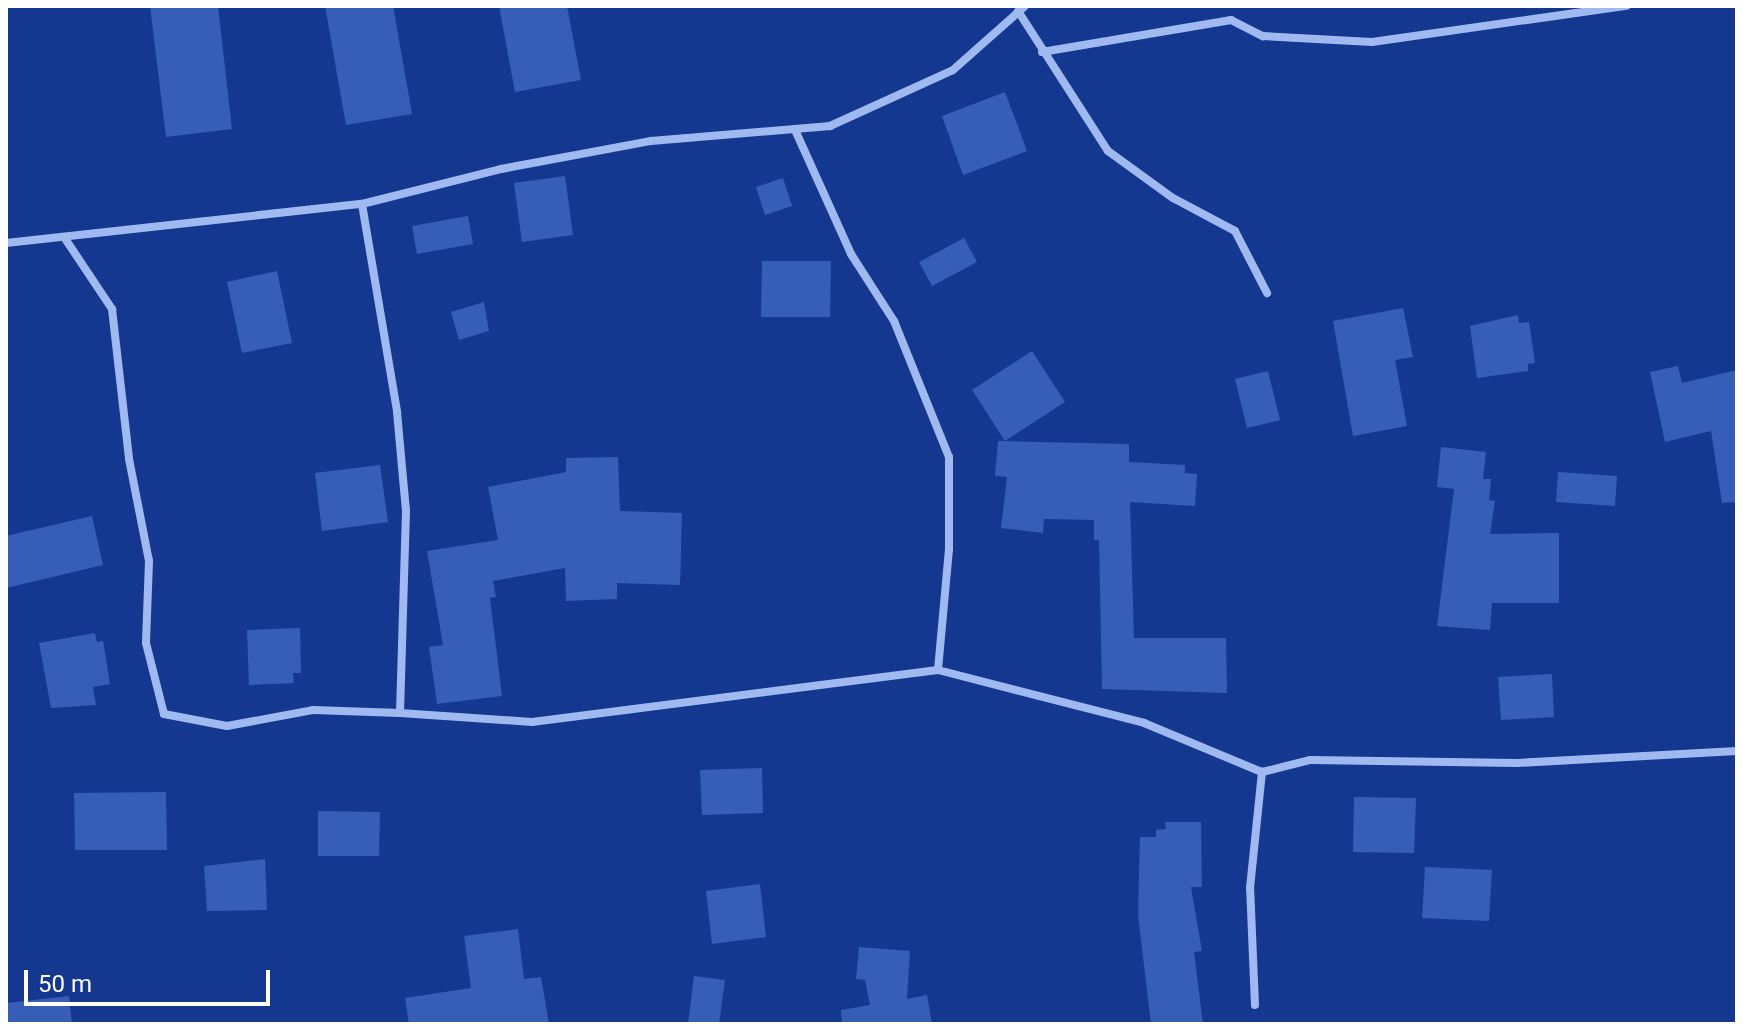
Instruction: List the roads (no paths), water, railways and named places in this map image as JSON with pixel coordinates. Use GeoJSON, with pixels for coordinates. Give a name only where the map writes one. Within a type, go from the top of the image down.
{"type":"FeatureCollection","features":[{"type":"Feature","properties":{"kind":"street"},"geometry":{"type":"LineString","coordinates":[[6,243],[362,204],[501,169],[651,141],[796,132],[863,114],[886,98],[953,70],[1025,6]]}},
{"type":"Feature","properties":{"kind":"street"},"geometry":{"type":"LineString","coordinates":[[1042,52],[1231,20],[1263,36],[1372,42],[1626,6]]}},
{"type":"Feature","properties":{"kind":"street"},"geometry":{"type":"LineString","coordinates":[[1018,10],[1108,151],[1173,198],[1235,231],[1267,293]]}},
{"type":"Feature","properties":{"kind":"street"},"geometry":{"type":"LineString","coordinates":[[796,132],[851,254],[894,321],[949,457],[949,549],[938,670]]}},
{"type":"Feature","properties":{"kind":"street"},"geometry":{"type":"LineString","coordinates":[[362,204],[397,412],[406,511],[400,713]]}},
{"type":"Feature","properties":{"kind":"street"},"geometry":{"type":"LineString","coordinates":[[64,237],[112,309],[129,459],[149,561],[146,643],[164,714],[227,726],[313,710],[532,722],[938,670],[1144,723],[1262,772],[1310,760],[1517,763],[1737,751]]}},
{"type":"Feature","properties":{"kind":"street"},"geometry":{"type":"LineString","coordinates":[[1255,1005],[1250,888],[1262,772]]}}]}
